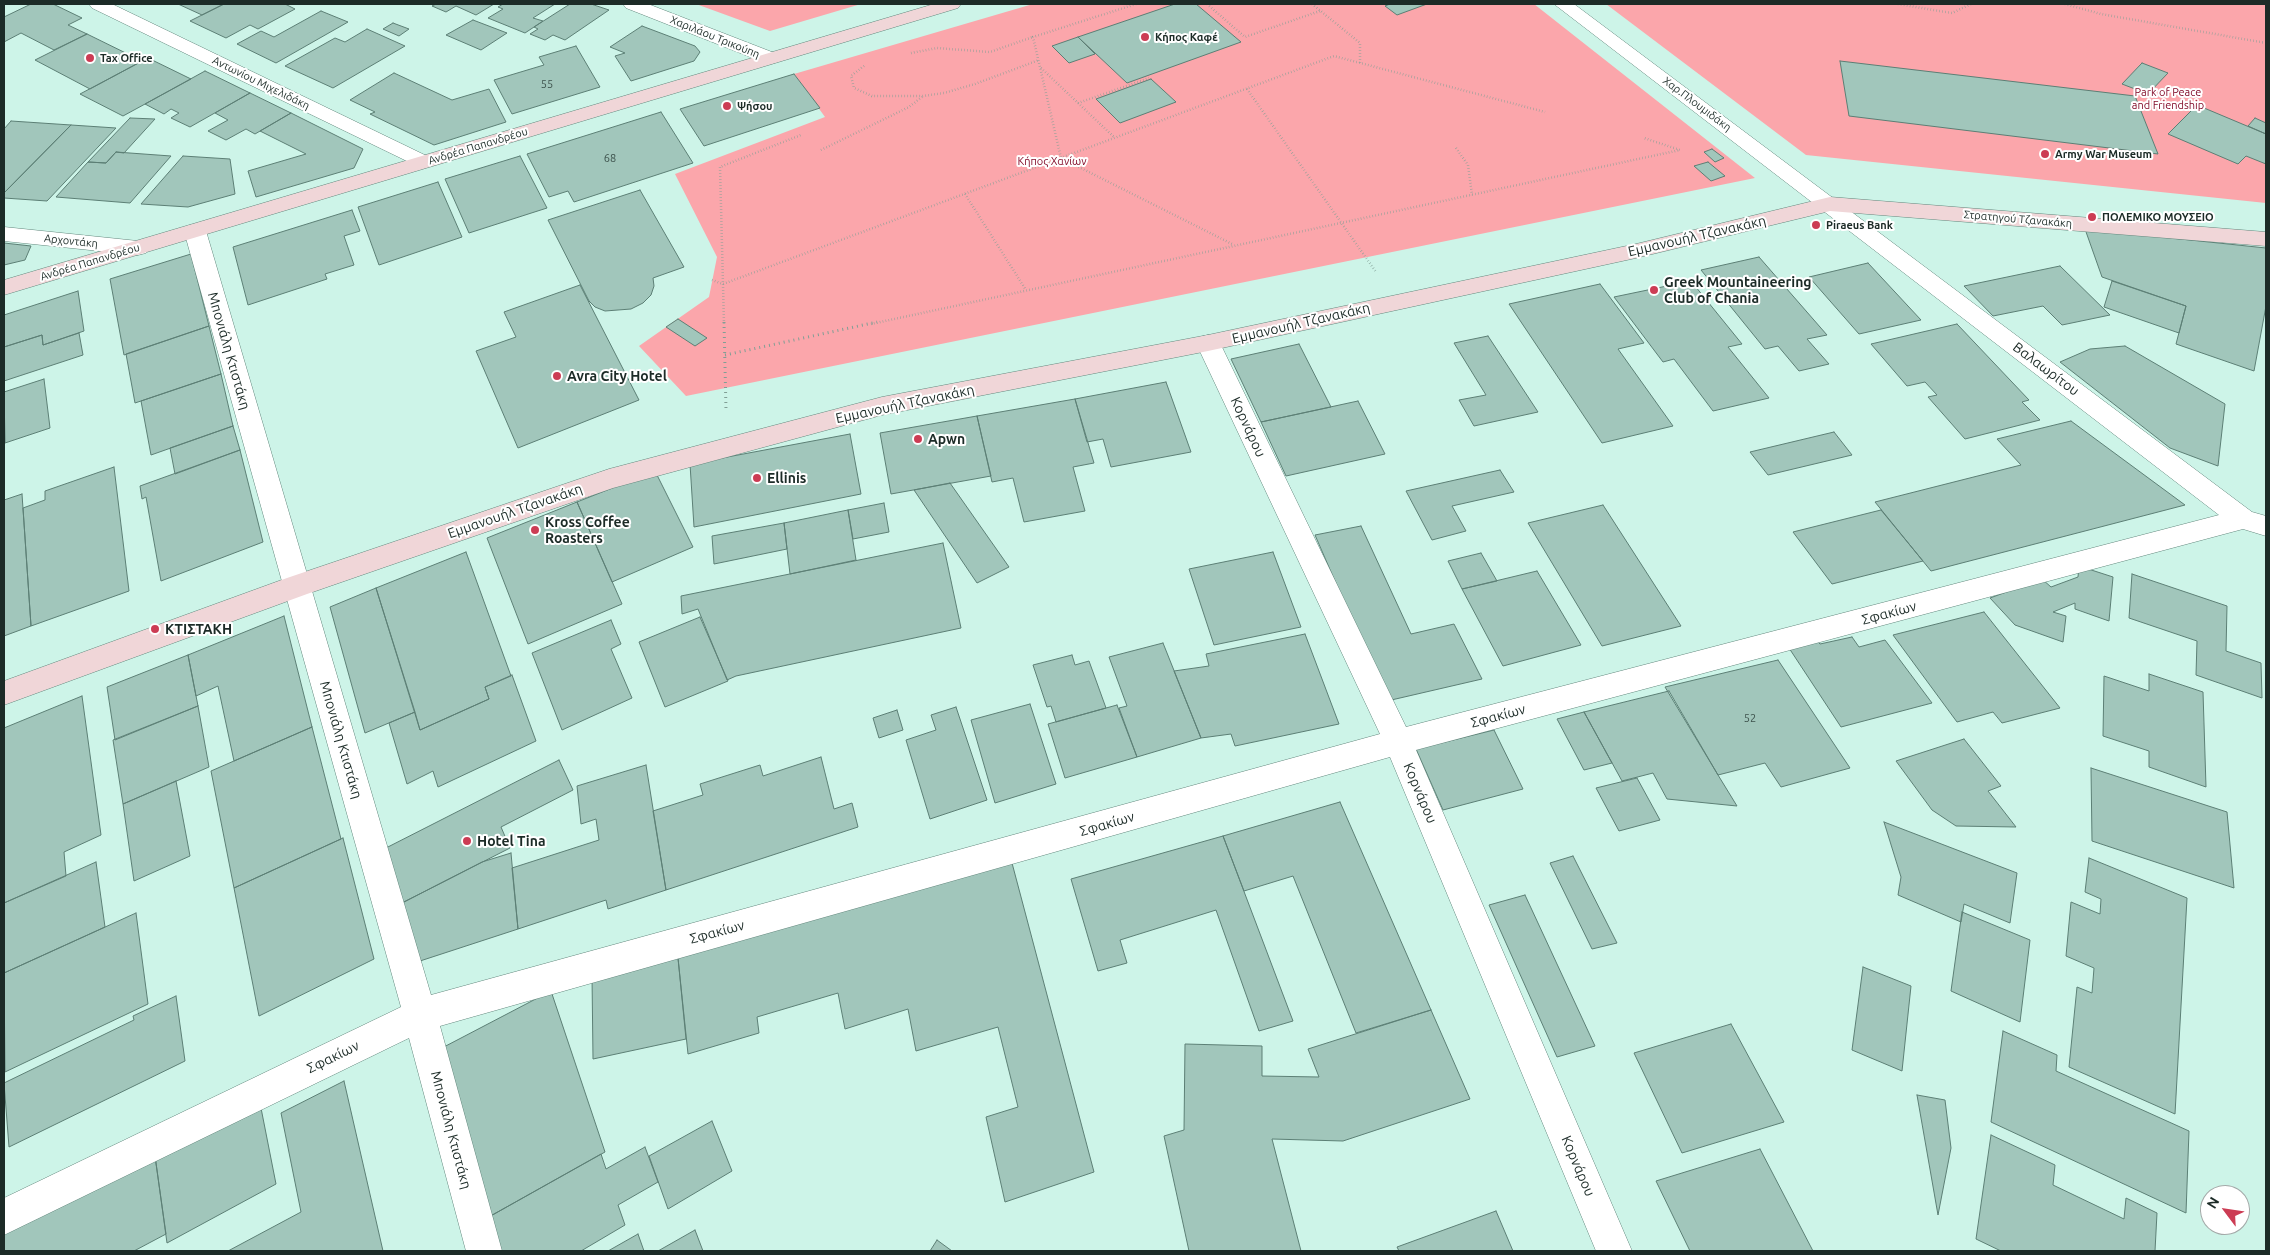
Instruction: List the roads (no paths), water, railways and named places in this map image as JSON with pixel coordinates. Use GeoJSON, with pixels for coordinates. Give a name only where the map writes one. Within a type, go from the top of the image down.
{"type":"FeatureCollection","features":[{"type":"Feature","properties":{"kind":"main road","name":"Ανδρέα Παπανδρέου"},"geometry":{"type":"LineString","coordinates":[[4,288],[952,4]]}},
{"type":"Feature","properties":{"kind":"main road","name":"Στρατηγού Τζανακάκη"},"geometry":{"type":"LineString","coordinates":[[1830,204],[2266,238]]}},
{"type":"Feature","properties":{"kind":"main road","name":"Εμμανουήλ Τζανακάκη"},"geometry":{"type":"LineString","coordinates":[[4,693],[297,586],[609,479],[882,406],[1208,343],[1636,251],[1830,204]]}},
{"type":"Feature","properties":{"kind":"street","name":"Αντωνίου Μιχελιδάκη"},"geometry":{"type":"LineString","coordinates":[[98,4],[424,162]]}},
{"type":"Feature","properties":{"kind":"street","name":"Χαριλάου Τρικούπη"},"geometry":{"type":"LineString","coordinates":[[632,4],[770,58]]}},
{"type":"Feature","properties":{"kind":"street","name":"Χαρ.Πλουμιδάκη"},"geometry":{"type":"LineString","coordinates":[[1563,4],[1830,204]]}},
{"type":"Feature","properties":{"kind":"street","name":"Βαλαωρίτου"},"geometry":{"type":"LineString","coordinates":[[1830,204],[2255,523]]}},
{"type":"Feature","properties":{"kind":"street","name":"Μπονιάλη Κτιστάκη"},"geometry":{"type":"LineString","coordinates":[[194,231],[420,1014],[484,1251]]}},
{"type":"Feature","properties":{"kind":"street","name":"Αρχοντάκη"},"geometry":{"type":"LineString","coordinates":[[4,234],[138,248]]}},
{"type":"Feature","properties":{"kind":"street","name":"Κορνάρου"},"geometry":{"type":"LineString","coordinates":[[1208,343],[1398,742],[1614,1251]]}},
{"type":"Feature","properties":{"kind":"street","name":"Σφακίων"},"geometry":{"type":"LineString","coordinates":[[4,1216],[420,1014],[1398,742],[2255,523]]}},
{"type":"Feature","properties":{"kind":"place","name":"Κήπος Καφέ"},"geometry":{"type":"Point","coordinates":[1145,37]}},
{"type":"Feature","properties":{"kind":"place","name":"Tax Office"},"geometry":{"type":"Point","coordinates":[90,58]}},
{"type":"Feature","properties":{"kind":"place","name":"Ψήσου"},"geometry":{"type":"Point","coordinates":[727,106]}},
{"type":"Feature","properties":{"kind":"place","name":"Army War Museum"},"geometry":{"type":"Point","coordinates":[2045,154]}},
{"type":"Feature","properties":{"kind":"place","name":"ΠΟΛΕΜΙΚΟ ΜΟΥΣΕΙΟ"},"geometry":{"type":"Point","coordinates":[2092,217]}},
{"type":"Feature","properties":{"kind":"place","name":"Piraeus Bank"},"geometry":{"type":"Point","coordinates":[1816,225]}},
{"type":"Feature","properties":{"kind":"place","name":"Greek Mountaineering Club of Chania"},"geometry":{"type":"Point","coordinates":[1654,290]}},
{"type":"Feature","properties":{"kind":"place","name":"Avra City Hotel"},"geometry":{"type":"Point","coordinates":[557,376]}},
{"type":"Feature","properties":{"kind":"place","name":"Apwn"},"geometry":{"type":"Point","coordinates":[918,439]}},
{"type":"Feature","properties":{"kind":"place","name":"Ellinis"},"geometry":{"type":"Point","coordinates":[757,478]}},
{"type":"Feature","properties":{"kind":"place","name":"Kross Coffee Roasters"},"geometry":{"type":"Point","coordinates":[535,530]}},
{"type":"Feature","properties":{"kind":"place","name":"ΚΤΙΣΤΑΚΗ"},"geometry":{"type":"Point","coordinates":[155,629]}},
{"type":"Feature","properties":{"kind":"place","name":"Hotel Tina"},"geometry":{"type":"Point","coordinates":[467,841]}},
{"type":"Feature","properties":{"kind":"park label","name":"Park of Peace and Friendship"},"geometry":{"type":"Point","coordinates":[2168,98]}},
{"type":"Feature","properties":{"kind":"park label","name":"Κήπος Χανίων"},"geometry":{"type":"Point","coordinates":[1052,161]}}]}
